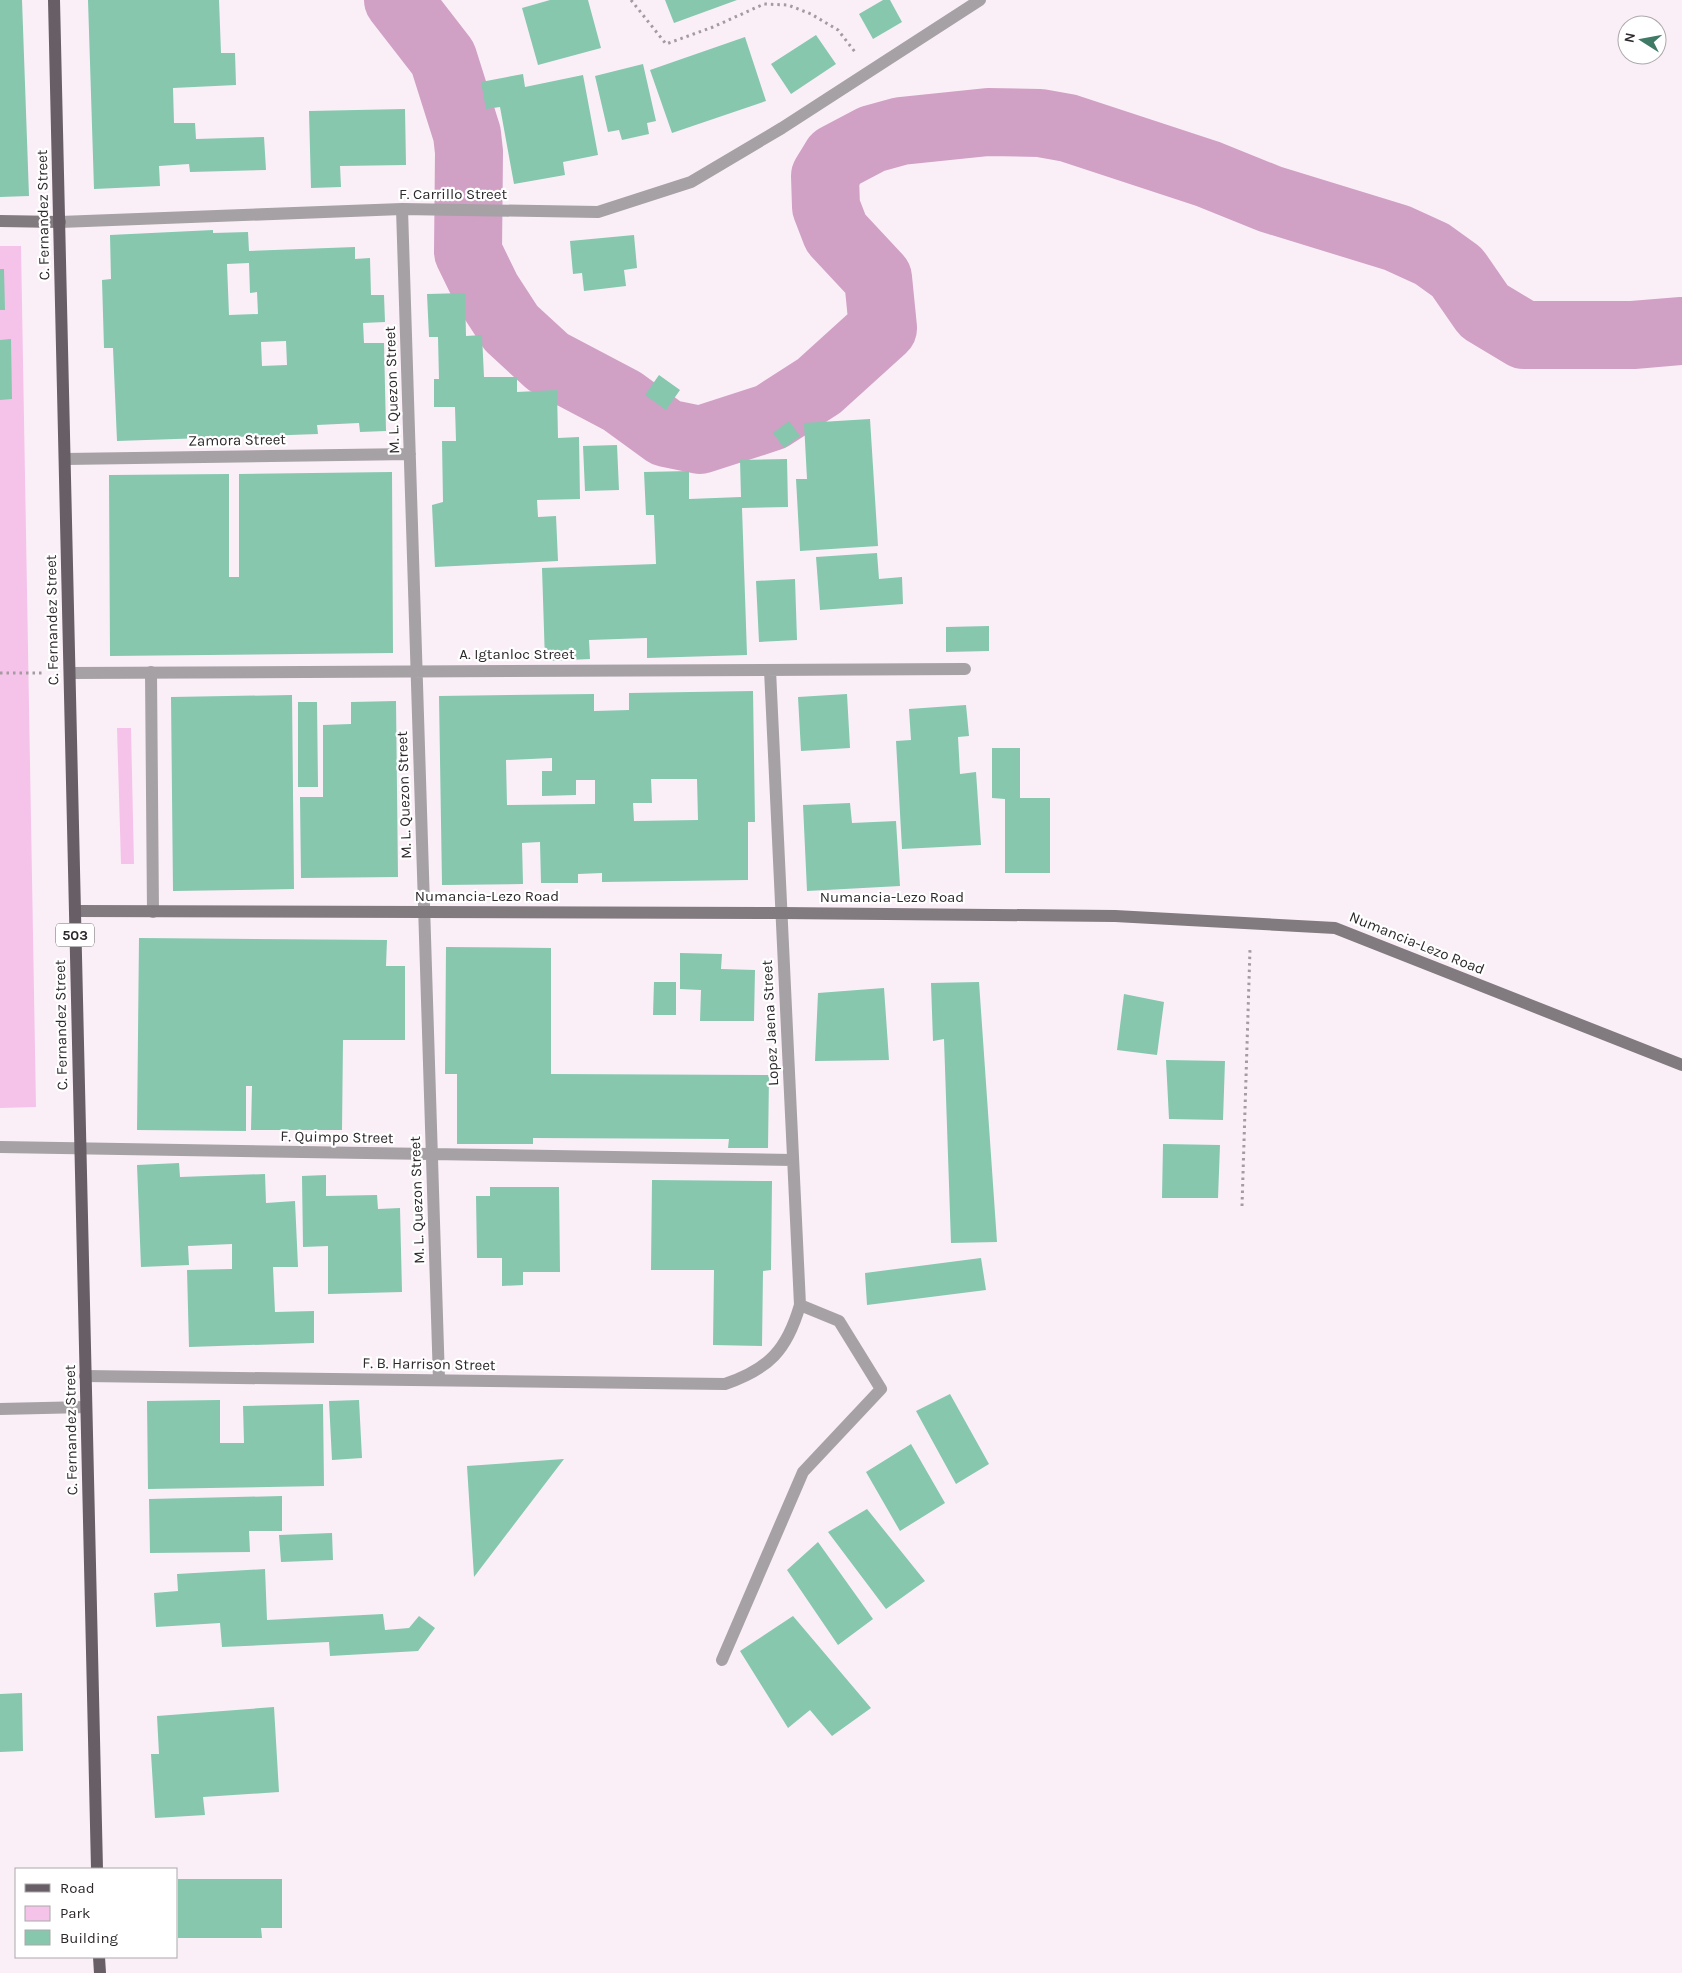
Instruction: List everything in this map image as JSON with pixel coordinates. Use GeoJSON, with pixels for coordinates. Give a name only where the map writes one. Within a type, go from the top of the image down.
{"type":"FeatureCollection","features":[{"type":"Feature","properties":{"kind":"main road","name":"C. Fernandez Street"},"geometry":{"type":"LineString","coordinates":[[54,0],[97,1868]]}},
{"type":"Feature","properties":{"kind":"main road","name":"F. Carrillo Street"},"geometry":{"type":"LineString","coordinates":[[0,221],[60,222]]}},
{"type":"Feature","properties":{"kind":"main road","name":"Numancia-Lezo Road"},"geometry":{"type":"LineString","coordinates":[[75,912],[781,913],[1115,916],[1335,928],[1682,1065]]}},
{"type":"Feature","properties":{"kind":"main road"},"geometry":{"type":"LineString","coordinates":[[99,1958],[100,1973]]}},
{"type":"Feature","properties":{"kind":"street","name":"F. Carrillo Street"},"geometry":{"type":"LineString","coordinates":[[60,222],[402,209],[598,212],[691,182],[782,128],[980,0]]}},
{"type":"Feature","properties":{"kind":"street","name":"M. L. Quezon Street"},"geometry":{"type":"LineString","coordinates":[[402,209],[440,1380]]}},
{"type":"Feature","properties":{"kind":"street","name":"Zamora Street"},"geometry":{"type":"LineString","coordinates":[[65,459],[410,454]]}},
{"type":"Feature","properties":{"kind":"street","name":"A. Igtanloc Street"},"geometry":{"type":"LineString","coordinates":[[70,673],[965,669]]}},
{"type":"Feature","properties":{"kind":"street","name":"Lopez Jaena Street"},"geometry":{"type":"LineString","coordinates":[[766,1364],[782,1347],[794,1328],[800,1305],[770,670]]}},
{"type":"Feature","properties":{"kind":"street"},"geometry":{"type":"LineString","coordinates":[[151,672],[153,912]]}},
{"type":"Feature","properties":{"kind":"street","name":"F. Quimpo Street"},"geometry":{"type":"LineString","coordinates":[[0,1147],[793,1160]]}},
{"type":"Feature","properties":{"kind":"street"},"geometry":{"type":"LineString","coordinates":[[722,1660],[803,1472],[881,1389],[839,1322],[800,1305]]}},
{"type":"Feature","properties":{"kind":"street","name":"F. B. Harrison Street"},"geometry":{"type":"LineString","coordinates":[[86,1376],[725,1384],[747,1376],[766,1364]]}},
{"type":"Feature","properties":{"kind":"street"},"geometry":{"type":"LineString","coordinates":[[0,1408],[86,1407]]}},
{"type":"Feature","properties":{"kind":"path"},"geometry":{"type":"LineString","coordinates":[[631,0],[666,44],[712,27],[764,4],[788,5],[811,14],[838,30],[869,71]]}},
{"type":"Feature","properties":{"kind":"path"},"geometry":{"type":"LineString","coordinates":[[0,672],[70,673]]}},
{"type":"Feature","properties":{"kind":"path"},"geometry":{"type":"LineString","coordinates":[[1242,1206],[1251,923]]}},
{"type":"Feature","properties":{"kind":"green space"},"geometry":{"type":"Polygon","coordinates":[[[0,246],[21,246],[36,1107],[0,1108],[0,246]]]}},
{"type":"Feature","properties":{"kind":"green space"},"geometry":{"type":"Polygon","coordinates":[[[117,728],[131,728],[134,864],[121,864],[117,728]]]}},
{"type":"Feature","properties":{"kind":"building"},"geometry":{"type":"Polygon","coordinates":[[[0,0],[22,0],[29,196],[0,197],[0,0]]]}},
{"type":"Feature","properties":{"kind":"building"},"geometry":{"type":"Polygon","coordinates":[[[88,0],[219,0],[221,53],[235,53],[236,85],[173,88],[174,123],[195,123],[196,139],[264,137],[266,170],[190,172],[189,164],[159,166],[160,186],[94,189],[88,0]]]}},
{"type":"Feature","properties":{"kind":"building"},"geometry":{"type":"Polygon","coordinates":[[[550,0],[588,0],[601,48],[538,65],[522,8],[550,0]]]}},
{"type":"Feature","properties":{"kind":"building"},"geometry":{"type":"Polygon","coordinates":[[[665,0],[737,0],[674,23],[665,0]]]}},
{"type":"Feature","properties":{"kind":"building"},"geometry":{"type":"Polygon","coordinates":[[[883,0],[890,0],[902,22],[873,39],[859,14],[883,0]]]}},
{"type":"Feature","properties":{"kind":"building"},"geometry":{"type":"Polygon","coordinates":[[[816,35],[836,64],[791,94],[771,64],[816,35]]]}},
{"type":"Feature","properties":{"kind":"building"},"geometry":{"type":"Polygon","coordinates":[[[745,37],[766,101],[672,133],[650,70],[745,37]]]}},
{"type":"Feature","properties":{"kind":"building"},"geometry":{"type":"Polygon","coordinates":[[[643,64],[656,121],[647,123],[649,134],[622,140],[619,130],[608,132],[595,76],[643,64]]]}},
{"type":"Feature","properties":{"kind":"building"},"geometry":{"type":"Polygon","coordinates":[[[523,74],[525,87],[583,75],[598,155],[563,162],[565,175],[514,184],[500,107],[486,109],[481,82],[523,74]]]}},
{"type":"Feature","properties":{"kind":"building"},"geometry":{"type":"Polygon","coordinates":[[[405,109],[406,165],[340,166],[341,187],[311,188],[309,111],[405,109]]]}},
{"type":"Feature","properties":{"kind":"building"},"geometry":{"type":"Polygon","coordinates":[[[213,230],[213,233],[248,232],[249,251],[355,247],[355,259],[370,258],[371,295],[384,295],[385,322],[363,323],[364,343],[384,343],[386,431],[360,432],[359,423],[317,425],[318,434],[117,441],[113,348],[104,348],[102,280],[111,279],[110,235],[213,230]],[[249,263],[227,264],[229,315],[258,314],[257,292],[250,293],[249,263]],[[286,341],[261,342],[262,366],[287,365],[286,341]]]}},
{"type":"Feature","properties":{"kind":"building"},"geometry":{"type":"Polygon","coordinates":[[[634,235],[637,268],[624,270],[626,286],[584,291],[582,273],[573,274],[570,241],[634,235]]]}},
{"type":"Feature","properties":{"kind":"building"},"geometry":{"type":"Polygon","coordinates":[[[0,269],[4,269],[5,310],[0,310],[0,269]]]}},
{"type":"Feature","properties":{"kind":"building"},"geometry":{"type":"Polygon","coordinates":[[[465,293],[466,336],[482,335],[484,377],[517,377],[517,392],[557,390],[558,438],[579,437],[580,499],[537,500],[538,517],[556,516],[558,561],[435,567],[432,505],[443,502],[442,441],[456,441],[455,407],[434,407],[434,379],[439,379],[438,337],[429,337],[427,294],[465,293]]]}},
{"type":"Feature","properties":{"kind":"building"},"geometry":{"type":"Polygon","coordinates":[[[11,339],[12,399],[0,400],[0,340],[11,339]]]}},
{"type":"Feature","properties":{"kind":"building"},"geometry":{"type":"Polygon","coordinates":[[[659,375],[680,390],[666,410],[645,395],[659,375]]]}},
{"type":"Feature","properties":{"kind":"building"},"geometry":{"type":"Polygon","coordinates":[[[870,419],[878,546],[800,551],[796,479],[807,479],[804,423],[870,419]]]}},
{"type":"Feature","properties":{"kind":"building"},"geometry":{"type":"Polygon","coordinates":[[[789,421],[800,436],[784,448],[773,433],[789,421]]]}},
{"type":"Feature","properties":{"kind":"building"},"geometry":{"type":"Polygon","coordinates":[[[617,445],[619,490],[585,491],[583,446],[617,445]]]}},
{"type":"Feature","properties":{"kind":"building"},"geometry":{"type":"Polygon","coordinates":[[[787,459],[788,507],[742,508],[747,655],[647,658],[647,638],[589,640],[590,659],[545,661],[542,568],[656,564],[654,515],[646,515],[644,472],[689,471],[689,499],[741,497],[740,460],[787,459]]]}},
{"type":"Feature","properties":{"kind":"building"},"geometry":{"type":"Polygon","coordinates":[[[392,472],[393,653],[110,656],[109,475],[229,474],[229,577],[239,577],[239,474],[392,472]]]}},
{"type":"Feature","properties":{"kind":"building"},"geometry":{"type":"Polygon","coordinates":[[[877,553],[879,579],[902,577],[903,604],[820,610],[816,557],[877,553]]]}},
{"type":"Feature","properties":{"kind":"building"},"geometry":{"type":"Polygon","coordinates":[[[795,579],[797,640],[759,642],[756,581],[795,579]]]}},
{"type":"Feature","properties":{"kind":"building"},"geometry":{"type":"Polygon","coordinates":[[[989,626],[989,651],[946,652],[946,627],[989,626]]]}},
{"type":"Feature","properties":{"kind":"building"},"geometry":{"type":"Polygon","coordinates":[[[753,691],[755,822],[748,822],[748,880],[602,882],[602,873],[578,874],[578,883],[541,883],[540,842],[522,843],[523,884],[442,885],[439,696],[594,694],[594,711],[629,710],[629,693],[753,691]],[[552,758],[506,760],[507,805],[595,804],[595,780],[576,780],[576,795],[542,796],[542,771],[552,771],[552,758]],[[651,779],[652,803],[633,803],[634,821],[698,820],[697,779],[651,779]]]}},
{"type":"Feature","properties":{"kind":"building"},"geometry":{"type":"Polygon","coordinates":[[[847,694],[850,748],[801,751],[798,697],[847,694]]]}},
{"type":"Feature","properties":{"kind":"building"},"geometry":{"type":"Polygon","coordinates":[[[292,695],[294,889],[173,891],[171,697],[292,695]]]}},
{"type":"Feature","properties":{"kind":"building"},"geometry":{"type":"Polygon","coordinates":[[[396,701],[398,877],[301,878],[300,797],[323,797],[323,725],[351,724],[351,702],[396,701]]]}},
{"type":"Feature","properties":{"kind":"building"},"geometry":{"type":"Polygon","coordinates":[[[298,702],[317,702],[318,787],[298,787],[298,702]]]}},
{"type":"Feature","properties":{"kind":"building"},"geometry":{"type":"Polygon","coordinates":[[[966,705],[969,736],[958,737],[960,774],[976,772],[981,845],[902,849],[896,741],[911,740],[909,709],[966,705]]]}},
{"type":"Feature","properties":{"kind":"building"},"geometry":{"type":"Polygon","coordinates":[[[992,748],[1020,748],[1020,798],[1050,798],[1050,873],[1005,873],[1005,799],[992,798],[992,748]]]}},
{"type":"Feature","properties":{"kind":"building"},"geometry":{"type":"Polygon","coordinates":[[[850,803],[852,823],[896,821],[900,886],[807,891],[803,805],[850,803]]]}},
{"type":"Feature","properties":{"kind":"building"},"geometry":{"type":"Polygon","coordinates":[[[139,938],[387,940],[386,966],[405,966],[405,1040],[343,1040],[342,1130],[251,1130],[252,1086],[246,1086],[246,1131],[137,1130],[139,938]]]}},
{"type":"Feature","properties":{"kind":"building"},"geometry":{"type":"Polygon","coordinates":[[[446,947],[551,948],[551,1074],[769,1075],[768,1148],[728,1148],[729,1139],[533,1138],[533,1144],[457,1144],[457,1074],[445,1074],[446,947]]]}},
{"type":"Feature","properties":{"kind":"building"},"geometry":{"type":"Polygon","coordinates":[[[680,953],[722,954],[721,969],[755,970],[754,1021],[700,1021],[701,990],[680,989],[680,953]]]}},
{"type":"Feature","properties":{"kind":"building"},"geometry":{"type":"Polygon","coordinates":[[[654,982],[676,982],[676,1015],[653,1015],[654,982]]]}},
{"type":"Feature","properties":{"kind":"building"},"geometry":{"type":"Polygon","coordinates":[[[979,982],[997,1242],[951,1243],[944,1039],[933,1041],[931,983],[979,982]]]}},
{"type":"Feature","properties":{"kind":"building"},"geometry":{"type":"Polygon","coordinates":[[[884,988],[889,1060],[815,1061],[818,993],[884,988]]]}},
{"type":"Feature","properties":{"kind":"building"},"geometry":{"type":"Polygon","coordinates":[[[1124,994],[1164,1002],[1157,1055],[1117,1050],[1124,994]]]}},
{"type":"Feature","properties":{"kind":"building"},"geometry":{"type":"Polygon","coordinates":[[[1166,1060],[1225,1061],[1223,1120],[1169,1119],[1166,1060]]]}},
{"type":"Feature","properties":{"kind":"building"},"geometry":{"type":"Polygon","coordinates":[[[1163,1144],[1220,1145],[1218,1198],[1162,1198],[1163,1144]]]}},
{"type":"Feature","properties":{"kind":"building"},"geometry":{"type":"Polygon","coordinates":[[[179,1163],[180,1177],[265,1174],[266,1203],[295,1201],[298,1267],[273,1267],[275,1312],[314,1311],[314,1343],[189,1347],[187,1270],[232,1269],[232,1244],[188,1246],[189,1265],[141,1267],[137,1165],[179,1163]]]}},
{"type":"Feature","properties":{"kind":"building"},"geometry":{"type":"Polygon","coordinates":[[[326,1175],[326,1196],[377,1195],[378,1209],[400,1208],[402,1292],[328,1294],[328,1246],[303,1247],[302,1176],[326,1175]]]}},
{"type":"Feature","properties":{"kind":"building"},"geometry":{"type":"Polygon","coordinates":[[[652,1180],[772,1181],[771,1270],[763,1271],[762,1346],[713,1345],[714,1270],[651,1270],[652,1180]]]}},
{"type":"Feature","properties":{"kind":"building"},"geometry":{"type":"Polygon","coordinates":[[[490,1187],[559,1187],[560,1272],[523,1272],[523,1285],[502,1286],[502,1258],[477,1258],[476,1196],[490,1196],[490,1187]]]}},
{"type":"Feature","properties":{"kind":"building"},"geometry":{"type":"Polygon","coordinates":[[[981,1258],[986,1290],[867,1305],[865,1273],[981,1258]]]}},
{"type":"Feature","properties":{"kind":"building"},"geometry":{"type":"Polygon","coordinates":[[[950,1394],[989,1464],[956,1484],[916,1411],[950,1394]]]}},
{"type":"Feature","properties":{"kind":"building"},"geometry":{"type":"Polygon","coordinates":[[[220,1400],[220,1443],[244,1443],[243,1406],[323,1404],[324,1486],[148,1489],[147,1401],[220,1400]]]}},
{"type":"Feature","properties":{"kind":"building"},"geometry":{"type":"Polygon","coordinates":[[[359,1400],[362,1458],[332,1460],[329,1401],[359,1400]]]}},
{"type":"Feature","properties":{"kind":"building"},"geometry":{"type":"Polygon","coordinates":[[[911,1444],[945,1503],[900,1531],[866,1472],[911,1444]]]}},
{"type":"Feature","properties":{"kind":"building"},"geometry":{"type":"Polygon","coordinates":[[[564,1459],[474,1577],[467,1466],[564,1459]]]}},
{"type":"Feature","properties":{"kind":"building"},"geometry":{"type":"Polygon","coordinates":[[[282,1496],[282,1531],[249,1531],[250,1552],[150,1553],[149,1499],[282,1496]]]}},
{"type":"Feature","properties":{"kind":"building"},"geometry":{"type":"Polygon","coordinates":[[[867,1509],[925,1581],[886,1609],[828,1532],[867,1509]]]}},
{"type":"Feature","properties":{"kind":"building"},"geometry":{"type":"Polygon","coordinates":[[[332,1533],[333,1560],[281,1562],[279,1535],[332,1533]]]}},
{"type":"Feature","properties":{"kind":"building"},"geometry":{"type":"Polygon","coordinates":[[[818,1542],[873,1619],[838,1645],[787,1570],[818,1542]]]}},
{"type":"Feature","properties":{"kind":"building"},"geometry":{"type":"Polygon","coordinates":[[[265,1569],[267,1620],[383,1614],[385,1630],[409,1628],[419,1616],[435,1628],[418,1651],[330,1656],[329,1642],[222,1647],[220,1623],[156,1627],[154,1593],[178,1591],[177,1574],[265,1569]]]}},
{"type":"Feature","properties":{"kind":"building"},"geometry":{"type":"Polygon","coordinates":[[[793,1616],[871,1708],[832,1736],[810,1710],[788,1728],[740,1651],[793,1616]]]}},
{"type":"Feature","properties":{"kind":"building"},"geometry":{"type":"Polygon","coordinates":[[[22,1693],[23,1751],[0,1752],[0,1694],[22,1693]]]}},
{"type":"Feature","properties":{"kind":"building"},"geometry":{"type":"Polygon","coordinates":[[[274,1707],[279,1792],[203,1797],[205,1815],[155,1818],[151,1754],[159,1754],[157,1716],[274,1707]]]}},
{"type":"Feature","properties":{"kind":"building"},"geometry":{"type":"Polygon","coordinates":[[[178,1879],[282,1879],[282,1928],[261,1928],[262,1938],[178,1938],[178,1879]]]}},
{"type":"Feature","properties":{"kind":"waterway"},"geometry":{"type":"LineString","coordinates":[[398,0],[443,58],[467,134],[469,152],[468,252],[487,291],[511,328],[548,362],[622,401],[666,433],[700,440],[771,417],[819,386],[883,328],[878,278],[836,233],[826,207],[825,176],[836,158],[872,139],[901,131],[988,122],[1040,123],[1068,128],[1208,174],[1270,199],[1397,238],[1432,254],[1457,272],[1484,311],[1524,335],[1633,335],[1682,331]]}}]}
